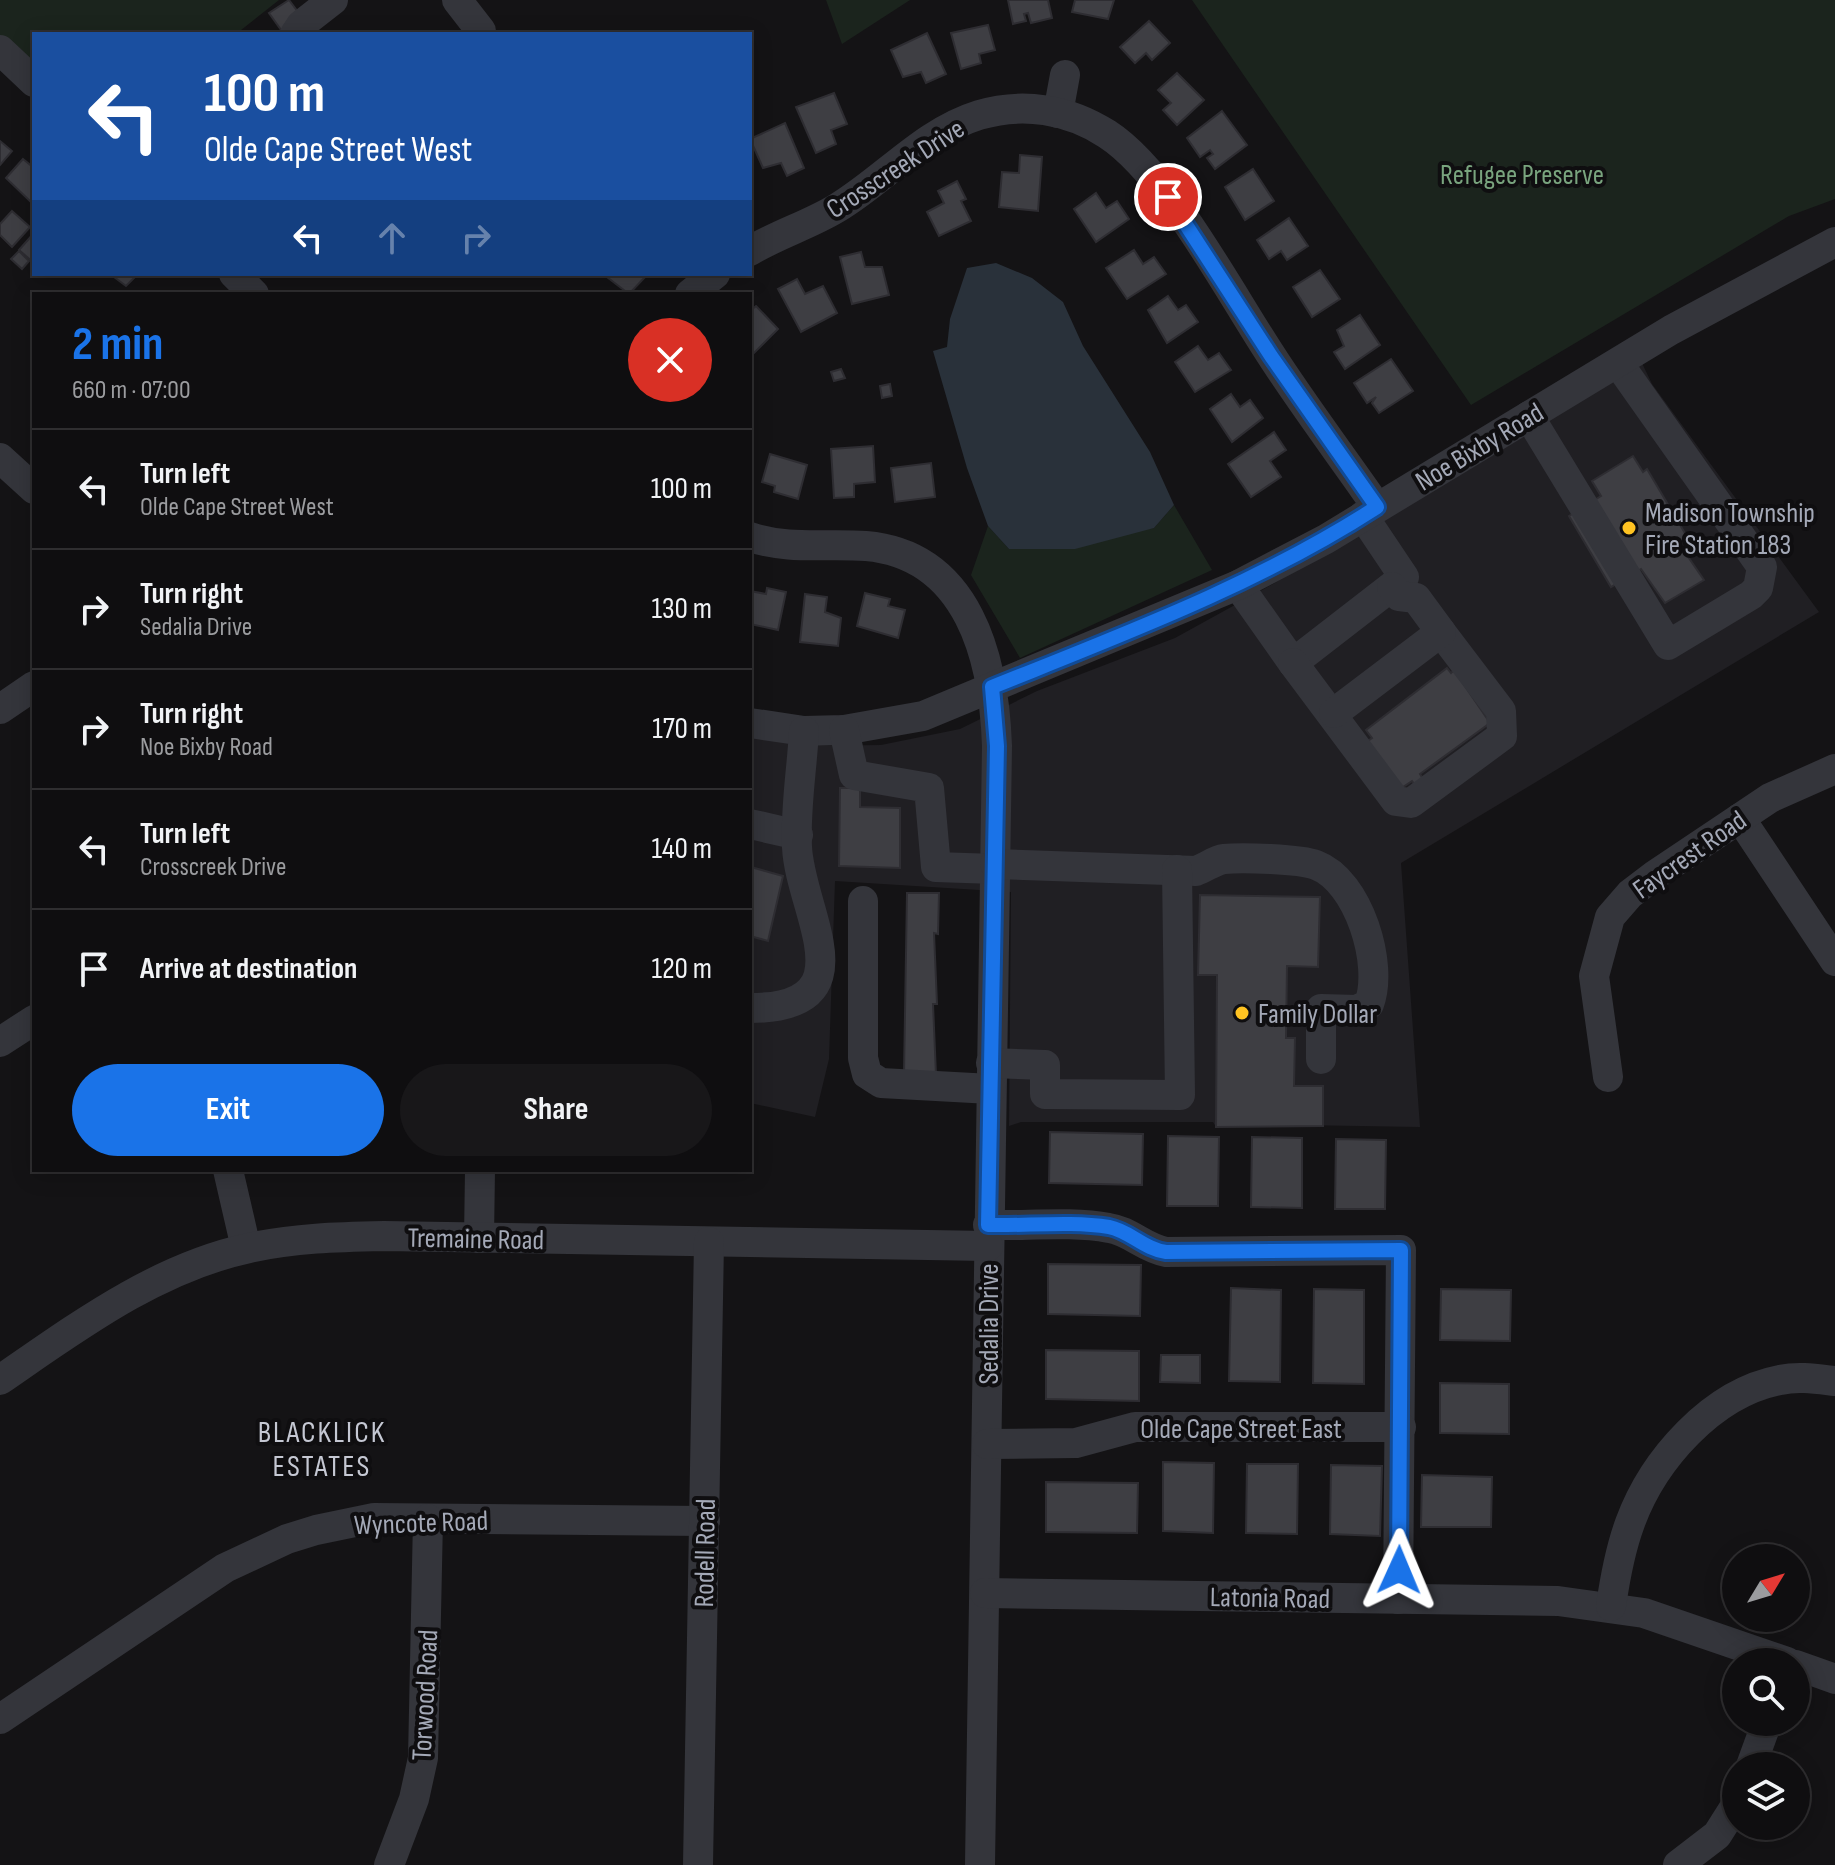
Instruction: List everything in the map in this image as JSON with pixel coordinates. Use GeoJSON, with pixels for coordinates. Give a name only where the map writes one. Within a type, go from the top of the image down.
{"type":"FeatureCollection","features":[{"type":"Feature","properties":{"kind":"street"},"geometry":{"type":"LineString","coordinates":[[296,32],[333,0]]}},
{"type":"Feature","properties":{"kind":"street"},"geometry":{"type":"LineString","coordinates":[[457,0],[479,32]]}},
{"type":"Feature","properties":{"kind":"street"},"geometry":{"type":"LineString","coordinates":[[0,50],[32,80]]}},
{"type":"Feature","properties":{"kind":"street"},"geometry":{"type":"LineString","coordinates":[[1058,113],[1065,75]]}},
{"type":"Feature","properties":{"kind":"street","name":"Crosscreek Drive"},"geometry":{"type":"LineString","coordinates":[[752,250],[839,207],[955,124],[978,115],[1026,107],[1058,113],[1108,134],[1149,173],[1370,511],[1404,577],[1392,587]]}},
{"type":"Feature","properties":{"kind":"street","name":"Noe Bixby Road"},"geometry":{"type":"LineString","coordinates":[[752,723],[804,731],[844,730],[923,716],[1238,585],[1370,511],[1771,273],[1835,242]]}},
{"type":"Feature","properties":{"kind":"street"},"geometry":{"type":"LineString","coordinates":[[236,276],[252,292]]}},
{"type":"Feature","properties":{"kind":"street"},"geometry":{"type":"LineString","coordinates":[[692,292],[712,276]]}},
{"type":"Feature","properties":{"kind":"street"},"geometry":{"type":"LineString","coordinates":[[1529,416],[1668,645],[1751,595],[1758,588],[1762,567],[1618,363]]}},
{"type":"Feature","properties":{"kind":"street"},"geometry":{"type":"LineString","coordinates":[[0,458],[32,487]]}},
{"type":"Feature","properties":{"kind":"street"},"geometry":{"type":"LineString","coordinates":[[752,538],[779,546],[892,550],[931,567],[960,601],[982,649],[992,687]]}},
{"type":"Feature","properties":{"kind":"street"},"geometry":{"type":"LineString","coordinates":[[1238,585],[1293,663],[1334,713],[1396,801],[1411,803],[1502,736],[1501,711],[1416,598],[1399,596],[1392,587],[1293,663]]}},
{"type":"Feature","properties":{"kind":"street"},"geometry":{"type":"LineString","coordinates":[[1334,713],[1441,632]]}},
{"type":"Feature","properties":{"kind":"street"},"geometry":{"type":"LineString","coordinates":[[0,709],[32,687]]}},
{"type":"Feature","properties":{"kind":"street","name":"Sedalia Drive"},"geometry":{"type":"LineString","coordinates":[[980,1865],[997,746],[992,687]]}},
{"type":"Feature","properties":{"kind":"street"},"geometry":{"type":"LineString","coordinates":[[844,730],[854,775],[929,788],[936,867],[1196,871],[1222,859],[1314,864],[1330,873],[1346,891],[1368,936],[1374,991],[1369,1004],[1357,1010],[1321,1009],[1321,1059]]}},
{"type":"Feature","properties":{"kind":"street"},"geometry":{"type":"LineString","coordinates":[[752,1008],[779,1008],[801,999],[820,974],[820,935],[805,893],[798,835],[804,731]]}},
{"type":"Feature","properties":{"kind":"street","name":"Faycrest Road"},"geometry":{"type":"LineString","coordinates":[[1608,1077],[1594,976],[1610,917],[1630,894],[1770,798],[1835,769]]}},
{"type":"Feature","properties":{"kind":"street"},"geometry":{"type":"LineString","coordinates":[[1740,818],[1835,961]]}},
{"type":"Feature","properties":{"kind":"street"},"geometry":{"type":"LineString","coordinates":[[752,824],[798,835]]}},
{"type":"Feature","properties":{"kind":"street"},"geometry":{"type":"LineString","coordinates":[[863,901],[863,1058],[867,1074],[881,1083],[991,1076],[1045,1065],[1045,1094],[1180,1095],[1177,870]]}},
{"type":"Feature","properties":{"kind":"street"},"geometry":{"type":"LineString","coordinates":[[0,1042],[32,1021]]}},
{"type":"Feature","properties":{"kind":"street"},"geometry":{"type":"LineString","coordinates":[[228,1172],[246,1248]]}},
{"type":"Feature","properties":{"kind":"street"},"geometry":{"type":"LineString","coordinates":[[479,1238],[480,1172]]}},
{"type":"Feature","properties":{"kind":"street","name":"Tremaine Road"},"geometry":{"type":"LineString","coordinates":[[0,1380],[136,1292],[178,1271],[246,1248],[333,1237],[709,1242],[988,1236],[1107,1227],[1126,1232],[1154,1250],[1166,1252],[1401,1250],[1401,1427]]}},
{"type":"Feature","properties":{"kind":"street","name":"Rodell Road"},"geometry":{"type":"LineString","coordinates":[[698,1865],[709,1242]]}},
{"type":"Feature","properties":{"kind":"street"},"geometry":{"type":"LineString","coordinates":[[1611,1606],[1619,1557],[1631,1520],[1648,1484],[1698,1423],[1728,1401],[1779,1380],[1806,1377],[1835,1381]]}},
{"type":"Feature","properties":{"kind":"street","name":"Olde Cape Street East"},"geometry":{"type":"LineString","coordinates":[[987,1444],[1076,1443],[1135,1427],[1401,1427]]}},
{"type":"Feature","properties":{"kind":"street"},"geometry":{"type":"LineString","coordinates":[[1398,1599],[1401,1427]]}},
{"type":"Feature","properties":{"kind":"street","name":"Wyncote Road"},"geometry":{"type":"LineString","coordinates":[[0,1719],[200,1583],[253,1553],[287,1539],[374,1518],[705,1521]]}},
{"type":"Feature","properties":{"kind":"street","name":"Torwood Road"},"geometry":{"type":"LineString","coordinates":[[389,1865],[414,1799],[423,1758],[428,1519]]}},
{"type":"Feature","properties":{"kind":"street","name":"Latonia Road"},"geometry":{"type":"LineString","coordinates":[[985,1593],[1558,1601],[1644,1613],[1746,1648]]}},
{"type":"Feature","properties":{"kind":"street"},"geometry":{"type":"LineString","coordinates":[[1810,1670],[1835,1679]]}},
{"type":"Feature","properties":{"kind":"street"},"geometry":{"type":"LineString","coordinates":[[1678,1865],[1717,1835],[1722,1827]]}},
{"type":"Feature","properties":{"kind":"shaded area"},"geometry":{"type":"Polygon","coordinates":[[[996,263],[1032,278],[1063,302],[1083,346],[1150,452],[1174,505],[1154,528],[1075,549],[1009,549],[988,526],[967,468],[933,351],[947,347],[950,319],[967,268],[996,263]]]}},
{"type":"Feature","properties":{"kind":"shaded area"},"geometry":{"type":"Polygon","coordinates":[[[1641,361],[1652,384],[1819,612],[1401,863],[1420,1127],[1231,1124],[1216,1127],[1213,1122],[1021,1122],[1009,1126],[1011,892],[835,881],[829,1059],[815,1117],[752,1103],[752,730],[815,746],[881,745],[960,729],[1037,691],[1175,638],[1273,584],[1641,361]]]}},
{"type":"Feature","properties":{"kind":"green space"},"geometry":{"type":"Polygon","coordinates":[[[0,0],[279,0],[239,32],[32,32],[32,65],[0,37],[0,0]]]}},
{"type":"Feature","properties":{"kind":"green space"},"geometry":{"type":"Polygon","coordinates":[[[826,0],[910,0],[842,44],[826,0]]]}},
{"type":"Feature","properties":{"kind":"green space","name":"Refugee Preserve"},"geometry":{"type":"Polygon","coordinates":[[[1192,0],[1835,0],[1835,199],[1789,216],[1471,405],[1192,0]]]}},
{"type":"Feature","properties":{"kind":"green space"},"geometry":{"type":"Polygon","coordinates":[[[1174,505],[1212,570],[1020,658],[971,575],[988,526],[1009,549],[1154,528],[1174,505]]]}},
{"type":"Feature","properties":{"kind":"building"},"geometry":{"type":"Polygon","coordinates":[[[289,0],[304,20],[283,32],[269,13],[289,0]]]}},
{"type":"Feature","properties":{"kind":"building"},"geometry":{"type":"Polygon","coordinates":[[[1008,0],[1048,0],[1052,18],[1031,23],[1028,13],[1024,14],[1026,21],[1013,24],[1008,0]]]}},
{"type":"Feature","properties":{"kind":"building"},"geometry":{"type":"Polygon","coordinates":[[[1075,0],[1114,0],[1108,19],[1072,12],[1075,0]]]}},
{"type":"Feature","properties":{"kind":"building"},"geometry":{"type":"Polygon","coordinates":[[[1149,21],[1170,43],[1152,60],[1146,53],[1135,63],[1120,47],[1149,21]]]}},
{"type":"Feature","properties":{"kind":"building"},"geometry":{"type":"Polygon","coordinates":[[[988,25],[995,50],[979,54],[981,63],[961,69],[951,33],[988,25]]]}},
{"type":"Feature","properties":{"kind":"building"},"geometry":{"type":"Polygon","coordinates":[[[927,33],[946,74],[926,83],[921,72],[903,77],[891,50],[927,33]]]}},
{"type":"Feature","properties":{"kind":"building"},"geometry":{"type":"Polygon","coordinates":[[[1177,73],[1204,100],[1177,125],[1163,110],[1171,103],[1158,90],[1177,73]]]}},
{"type":"Feature","properties":{"kind":"building"},"geometry":{"type":"Polygon","coordinates":[[[834,93],[847,124],[831,130],[836,144],[816,153],[796,107],[834,93]]]}},
{"type":"Feature","properties":{"kind":"building"},"geometry":{"type":"Polygon","coordinates":[[[1222,111],[1247,145],[1215,169],[1207,158],[1213,154],[1210,150],[1200,157],[1187,138],[1222,111]]]}},
{"type":"Feature","properties":{"kind":"building"},"geometry":{"type":"Polygon","coordinates":[[[785,123],[804,168],[787,176],[781,163],[763,168],[752,138],[785,123]]]}},
{"type":"Feature","properties":{"kind":"building"},"geometry":{"type":"Polygon","coordinates":[[[0,141],[12,151],[0,165],[0,141]]]}},
{"type":"Feature","properties":{"kind":"building"},"geometry":{"type":"Polygon","coordinates":[[[1020,155],[1042,157],[1038,211],[999,207],[1002,172],[1019,173],[1020,155]]]}},
{"type":"Feature","properties":{"kind":"building"},"geometry":{"type":"Polygon","coordinates":[[[23,159],[32,166],[32,203],[6,178],[23,159]]]}},
{"type":"Feature","properties":{"kind":"building"},"geometry":{"type":"Polygon","coordinates":[[[1253,169],[1274,201],[1245,220],[1225,187],[1253,169]]]}},
{"type":"Feature","properties":{"kind":"building"},"geometry":{"type":"Polygon","coordinates":[[[957,181],[966,199],[961,201],[971,221],[939,236],[927,212],[944,203],[938,191],[957,181]]]}},
{"type":"Feature","properties":{"kind":"building"},"geometry":{"type":"Polygon","coordinates":[[[1096,193],[1106,208],[1117,201],[1129,219],[1096,242],[1074,209],[1096,193]]]}},
{"type":"Feature","properties":{"kind":"building"},"geometry":{"type":"Polygon","coordinates":[[[12,211],[30,227],[12,247],[0,235],[0,224],[12,211]]]}},
{"type":"Feature","properties":{"kind":"building"},"geometry":{"type":"Polygon","coordinates":[[[1289,218],[1308,246],[1287,260],[1281,251],[1269,259],[1257,240],[1289,218]]]}},
{"type":"Feature","properties":{"kind":"building"},"geometry":{"type":"Polygon","coordinates":[[[32,235],[32,261],[19,250],[32,235]]]}},
{"type":"Feature","properties":{"kind":"building"},"geometry":{"type":"Polygon","coordinates":[[[1134,250],[1143,264],[1154,257],[1166,274],[1127,299],[1106,268],[1134,250]]]}},
{"type":"Feature","properties":{"kind":"building"},"geometry":{"type":"Polygon","coordinates":[[[19,251],[29,261],[22,269],[11,259],[19,251]]]}},
{"type":"Feature","properties":{"kind":"building"},"geometry":{"type":"Polygon","coordinates":[[[861,252],[865,267],[882,267],[889,295],[852,304],[840,257],[861,252]]]}},
{"type":"Feature","properties":{"kind":"building"},"geometry":{"type":"Polygon","coordinates":[[[1320,270],[1340,299],[1312,317],[1293,287],[1320,270]]]}},
{"type":"Feature","properties":{"kind":"building"},"geometry":{"type":"Polygon","coordinates":[[[113,276],[136,276],[126,286],[113,276]]]}},
{"type":"Feature","properties":{"kind":"building"},"geometry":{"type":"Polygon","coordinates":[[[606,276],[646,276],[631,292],[626,292],[606,276]]]}},
{"type":"Feature","properties":{"kind":"building"},"geometry":{"type":"Polygon","coordinates":[[[797,279],[805,294],[823,286],[837,313],[801,332],[778,289],[797,279]]]}},
{"type":"Feature","properties":{"kind":"building"},"geometry":{"type":"Polygon","coordinates":[[[1168,296],[1178,310],[1186,305],[1198,322],[1167,343],[1148,310],[1168,296]]]}},
{"type":"Feature","properties":{"kind":"building"},"geometry":{"type":"Polygon","coordinates":[[[756,306],[778,329],[752,355],[752,309],[756,306]]]}},
{"type":"Feature","properties":{"kind":"building"},"geometry":{"type":"Polygon","coordinates":[[[1360,315],[1380,345],[1345,369],[1334,352],[1344,346],[1337,330],[1360,315]]]}},
{"type":"Feature","properties":{"kind":"building"},"geometry":{"type":"Polygon","coordinates":[[[1198,346],[1208,360],[1219,353],[1231,370],[1195,392],[1175,362],[1198,346]]]}},
{"type":"Feature","properties":{"kind":"building"},"geometry":{"type":"Polygon","coordinates":[[[1391,359],[1413,391],[1379,413],[1372,403],[1376,397],[1367,403],[1354,383],[1391,359]]]}},
{"type":"Feature","properties":{"kind":"building"},"geometry":{"type":"Polygon","coordinates":[[[841,369],[845,378],[834,381],[831,372],[841,369]]]}},
{"type":"Feature","properties":{"kind":"building"},"geometry":{"type":"Polygon","coordinates":[[[890,384],[892,396],[882,398],[880,386],[890,384]]]}},
{"type":"Feature","properties":{"kind":"building"},"geometry":{"type":"Polygon","coordinates":[[[1231,394],[1240,407],[1250,400],[1263,418],[1232,442],[1210,409],[1231,394]]]}},
{"type":"Feature","properties":{"kind":"building"},"geometry":{"type":"Polygon","coordinates":[[[1274,432],[1286,450],[1270,461],[1281,477],[1251,497],[1228,464],[1274,432]]]}},
{"type":"Feature","properties":{"kind":"building"},"geometry":{"type":"Polygon","coordinates":[[[873,446],[875,482],[854,484],[854,497],[834,498],[831,449],[873,446]]]}},
{"type":"Feature","properties":{"kind":"building"},"geometry":{"type":"Polygon","coordinates":[[[770,454],[807,465],[798,499],[774,492],[775,486],[762,482],[770,454]]]}},
{"type":"Feature","properties":{"kind":"building","name":"Madison Township Fire Station 183"},"geometry":{"type":"Polygon","coordinates":[[[1633,456],[1643,472],[1647,469],[1689,540],[1680,545],[1704,580],[1665,603],[1641,569],[1611,587],[1569,516],[1601,496],[1592,481],[1633,456]]]}},
{"type":"Feature","properties":{"kind":"building"},"geometry":{"type":"Polygon","coordinates":[[[931,463],[935,497],[895,502],[891,468],[931,463]]]}},
{"type":"Feature","properties":{"kind":"building"},"geometry":{"type":"Polygon","coordinates":[[[767,588],[786,592],[778,630],[752,624],[752,591],[766,594],[767,588]]]}},
{"type":"Feature","properties":{"kind":"building"},"geometry":{"type":"Polygon","coordinates":[[[865,593],[890,599],[888,606],[905,610],[898,638],[857,626],[865,593]]]}},
{"type":"Feature","properties":{"kind":"building"},"geometry":{"type":"Polygon","coordinates":[[[805,594],[827,597],[825,612],[841,618],[838,646],[800,642],[805,594]]]}},
{"type":"Feature","properties":{"kind":"building"},"geometry":{"type":"Polygon","coordinates":[[[1447,668],[1451,673],[1454,670],[1490,723],[1420,774],[1423,779],[1415,785],[1412,781],[1400,789],[1368,741],[1372,738],[1366,730],[1447,668]]]}},
{"type":"Feature","properties":{"kind":"building"},"geometry":{"type":"Polygon","coordinates":[[[840,788],[860,788],[860,807],[900,808],[900,868],[839,866],[840,788]]]}},
{"type":"Feature","properties":{"kind":"building"},"geometry":{"type":"Polygon","coordinates":[[[752,867],[783,876],[768,941],[752,937],[752,867]]]}},
{"type":"Feature","properties":{"kind":"building"},"geometry":{"type":"Polygon","coordinates":[[[907,893],[939,893],[938,934],[934,933],[936,1075],[904,1074],[907,893]]]}},
{"type":"Feature","properties":{"kind":"building"},"geometry":{"type":"Polygon","coordinates":[[[1200,895],[1320,897],[1318,967],[1287,966],[1286,1038],[1295,1038],[1294,1086],[1323,1086],[1323,1126],[1216,1127],[1217,975],[1198,975],[1200,895]]]}},
{"type":"Feature","properties":{"kind":"building"},"geometry":{"type":"Polygon","coordinates":[[[1050,1132],[1143,1134],[1142,1185],[1049,1183],[1050,1132]]]}},
{"type":"Feature","properties":{"kind":"building"},"geometry":{"type":"Polygon","coordinates":[[[1168,1136],[1219,1137],[1218,1206],[1167,1206],[1168,1136]]]}},
{"type":"Feature","properties":{"kind":"building"},"geometry":{"type":"Polygon","coordinates":[[[1252,1137],[1302,1138],[1302,1208],[1251,1207],[1252,1137]]]}},
{"type":"Feature","properties":{"kind":"building"},"geometry":{"type":"Polygon","coordinates":[[[1336,1139],[1386,1140],[1385,1209],[1335,1209],[1336,1139]]]}},
{"type":"Feature","properties":{"kind":"building"},"geometry":{"type":"Polygon","coordinates":[[[1048,1264],[1141,1265],[1140,1316],[1048,1314],[1048,1264]]]}},
{"type":"Feature","properties":{"kind":"building"},"geometry":{"type":"Polygon","coordinates":[[[1231,1288],[1281,1290],[1280,1382],[1229,1381],[1231,1288]]]}},
{"type":"Feature","properties":{"kind":"building"},"geometry":{"type":"Polygon","coordinates":[[[1314,1289],[1364,1290],[1364,1384],[1313,1383],[1314,1289]]]}},
{"type":"Feature","properties":{"kind":"building"},"geometry":{"type":"Polygon","coordinates":[[[1441,1289],[1511,1290],[1510,1341],[1440,1340],[1441,1289]]]}},
{"type":"Feature","properties":{"kind":"building"},"geometry":{"type":"Polygon","coordinates":[[[1046,1350],[1139,1351],[1139,1401],[1046,1399],[1046,1350]]]}},
{"type":"Feature","properties":{"kind":"building"},"geometry":{"type":"Polygon","coordinates":[[[1161,1355],[1200,1355],[1200,1383],[1160,1382],[1161,1355]]]}},
{"type":"Feature","properties":{"kind":"building"},"geometry":{"type":"Polygon","coordinates":[[[1440,1383],[1509,1384],[1509,1434],[1440,1433],[1440,1383]]]}},
{"type":"Feature","properties":{"kind":"building"},"geometry":{"type":"Polygon","coordinates":[[[1163,1462],[1214,1463],[1213,1533],[1163,1531],[1163,1462]]]}},
{"type":"Feature","properties":{"kind":"building"},"geometry":{"type":"Polygon","coordinates":[[[1247,1464],[1298,1464],[1297,1534],[1246,1533],[1247,1464]]]}},
{"type":"Feature","properties":{"kind":"building"},"geometry":{"type":"Polygon","coordinates":[[[1331,1465],[1382,1466],[1380,1536],[1330,1534],[1331,1465]]]}},
{"type":"Feature","properties":{"kind":"building"},"geometry":{"type":"Polygon","coordinates":[[[1422,1475],[1492,1477],[1491,1527],[1421,1527],[1422,1475]]]}},
{"type":"Feature","properties":{"kind":"building"},"geometry":{"type":"Polygon","coordinates":[[[1046,1482],[1138,1483],[1137,1533],[1046,1532],[1046,1482]]]}},
{"type":"Feature","properties":{"kind":"place","name":"Madison Township Fire Station 183"},"geometry":{"type":"Point","coordinates":[1629,528]}},
{"type":"Feature","properties":{"kind":"place","name":"Family Dollar"},"geometry":{"type":"Point","coordinates":[1242,1013]}},
{"type":"Feature","properties":{"kind":"district","name":"BLACKLICK ESTATES"},"geometry":{"type":"Point","coordinates":[322,1449]}},
{"type":"Feature","properties":{"kind":"route"},"geometry":{"type":"LineString","coordinates":[[1168,197],[1271,356],[1377,507],[1326,539],[1238,585],[992,687],[997,746],[988,1225],[1107,1227],[1126,1232],[1154,1250],[1166,1252],[1401,1250],[1399,1570]]}}]}
